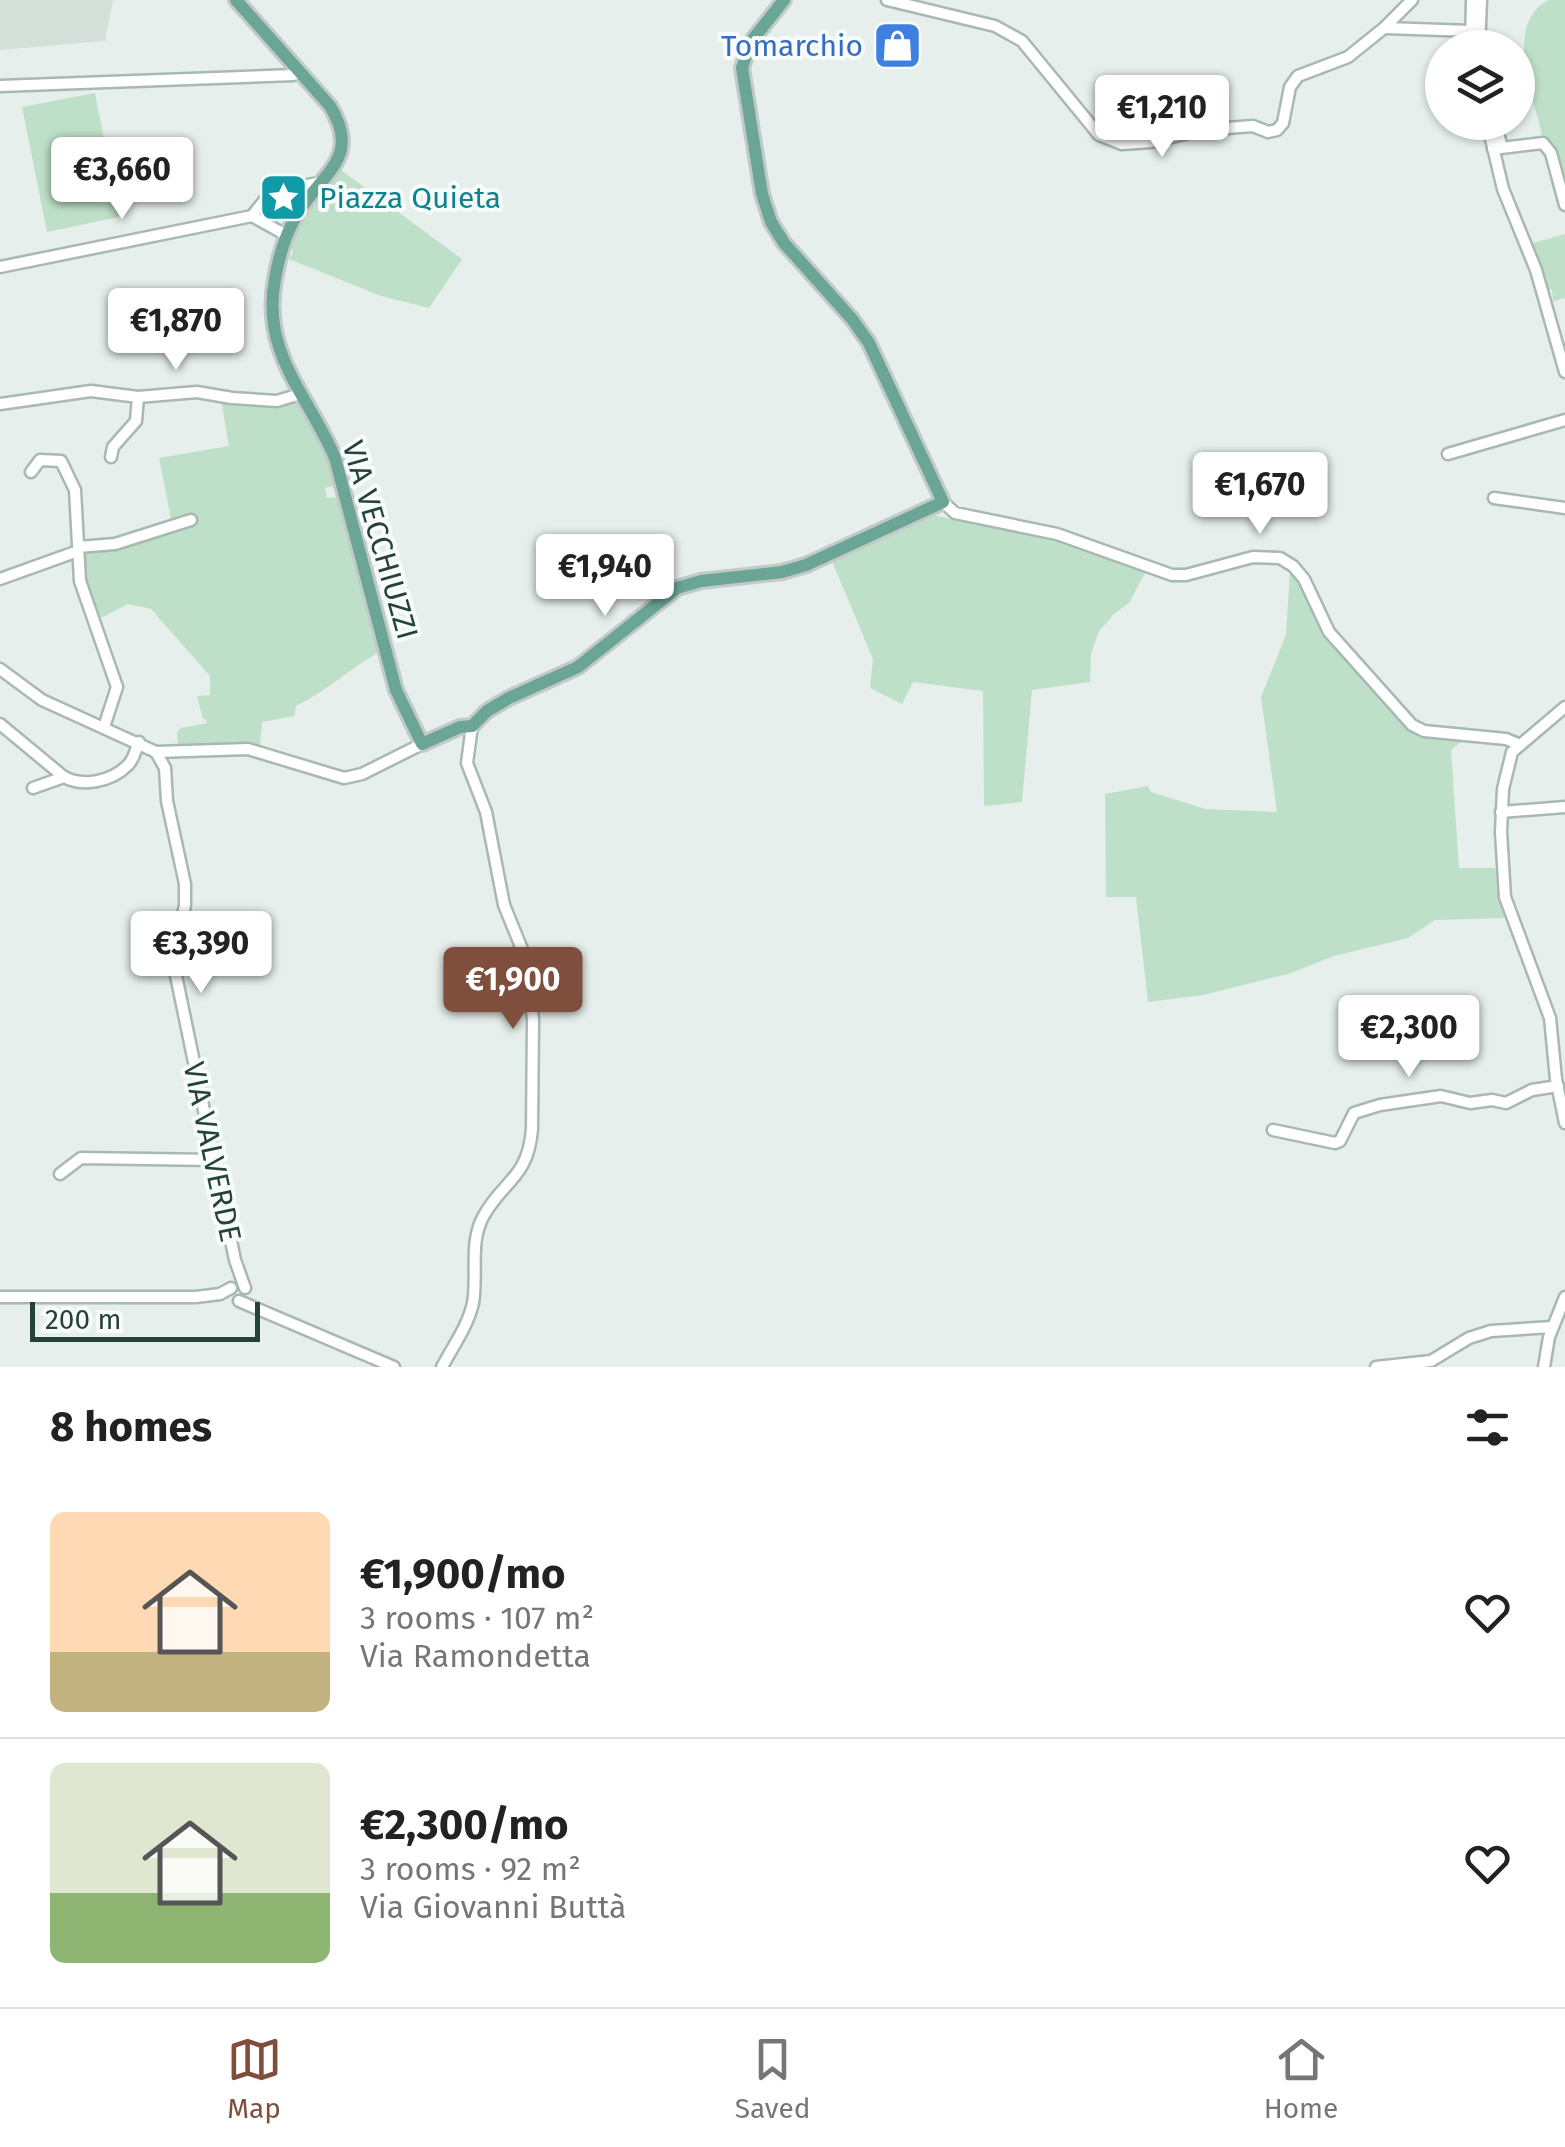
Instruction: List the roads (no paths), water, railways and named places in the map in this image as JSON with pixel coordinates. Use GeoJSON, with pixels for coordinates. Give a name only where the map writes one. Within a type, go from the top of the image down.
{"type":"FeatureCollection","features":[{"type":"Feature","properties":{"kind":"main road"},"geometry":{"type":"LineString","coordinates":[[236,0],[330,106],[342,133],[342,150],[289,230]]}},
{"type":"Feature","properties":{"kind":"main road"},"geometry":{"type":"LineString","coordinates":[[422,744],[460,727],[472,726],[509,698],[578,667],[677,588],[806,565],[942,502],[869,343],[789,250],[771,222],[762,194],[742,68],[750,43],[784,0]]}},
{"type":"Feature","properties":{"kind":"main road","name":"VIA VECCHIUZZI"},"geometry":{"type":"LineString","coordinates":[[289,230],[275,280],[272,317],[281,358],[334,458],[387,661],[422,744]]}},
{"type":"Feature","properties":{"kind":"street"},"geometry":{"type":"LineString","coordinates":[[888,0],[996,26],[1022,41],[1098,134],[1122,144],[1201,130],[1249,126],[1268,132],[1277,130],[1283,123],[1290,86],[1298,76],[1348,57],[1412,0]]}},
{"type":"Feature","properties":{"kind":"street"},"geometry":{"type":"LineString","coordinates":[[1470,30],[1472,0]]}},
{"type":"Feature","properties":{"kind":"street"},"geometry":{"type":"LineString","coordinates":[[1480,30],[1481,0]]}},
{"type":"Feature","properties":{"kind":"street"},"geometry":{"type":"LineString","coordinates":[[1384,28],[1441,30]]}},
{"type":"Feature","properties":{"kind":"street"},"geometry":{"type":"LineString","coordinates":[[0,86],[301,72]]}},
{"type":"Feature","properties":{"kind":"street"},"geometry":{"type":"LineString","coordinates":[[1495,140],[1498,148]]}},
{"type":"Feature","properties":{"kind":"street"},"geometry":{"type":"LineString","coordinates":[[1497,140],[1503,189],[1546,298],[1565,372]]}},
{"type":"Feature","properties":{"kind":"street"},"geometry":{"type":"LineString","coordinates":[[1498,148],[1543,143],[1548,147],[1565,206]]}},
{"type":"Feature","properties":{"kind":"street"},"geometry":{"type":"LineString","coordinates":[[252,216],[272,192],[324,182]]}},
{"type":"Feature","properties":{"kind":"street"},"geometry":{"type":"LineString","coordinates":[[0,266],[252,216],[289,230],[285,189]]}},
{"type":"Feature","properties":{"kind":"street"},"geometry":{"type":"LineString","coordinates":[[0,404],[91,391],[138,396],[197,392],[277,401],[300,394]]}},
{"type":"Feature","properties":{"kind":"street"},"geometry":{"type":"LineString","coordinates":[[111,457],[113,447],[136,421],[138,396]]}},
{"type":"Feature","properties":{"kind":"street"},"geometry":{"type":"LineString","coordinates":[[1448,454],[1565,420]]}},
{"type":"Feature","properties":{"kind":"street"},"geometry":{"type":"LineString","coordinates":[[31,472],[40,460],[64,464],[76,490],[80,581],[117,687],[104,726]]}},
{"type":"Feature","properties":{"kind":"street"},"geometry":{"type":"LineString","coordinates":[[1494,498],[1565,508]]}},
{"type":"Feature","properties":{"kind":"street"},"geometry":{"type":"LineString","coordinates":[[942,502],[955,512],[1057,534],[1172,575],[1186,575],[1252,557],[1280,558],[1294,566],[1304,579],[1329,632],[1412,726],[1518,744]]}},
{"type":"Feature","properties":{"kind":"street"},"geometry":{"type":"LineString","coordinates":[[0,579],[17,576],[78,549],[115,544],[191,520]]}},
{"type":"Feature","properties":{"kind":"street"},"geometry":{"type":"LineString","coordinates":[[0,670],[42,700],[156,752],[248,749],[344,778],[362,774],[422,744]]}},
{"type":"Feature","properties":{"kind":"street"},"geometry":{"type":"LineString","coordinates":[[1564,1118],[1550,1018],[1505,897],[1502,812],[1507,766],[1518,744],[1565,707]]}},
{"type":"Feature","properties":{"kind":"street"},"geometry":{"type":"LineString","coordinates":[[0,724],[64,777],[82,784],[127,766],[140,742]]}},
{"type":"Feature","properties":{"kind":"street"},"geometry":{"type":"LineString","coordinates":[[442,1367],[471,1312],[479,1226],[491,1204],[521,1170],[532,1129],[533,1019],[526,959],[504,905],[486,812],[467,763],[472,726]]}},
{"type":"Feature","properties":{"kind":"street","name":"VIA VALVERDE"},"geometry":{"type":"LineString","coordinates":[[156,752],[165,768],[167,801],[186,896],[173,960],[235,1260],[239,1288],[230,1295],[238,1301]]}},
{"type":"Feature","properties":{"kind":"street"},"geometry":{"type":"LineString","coordinates":[[33,788],[64,777]]}},
{"type":"Feature","properties":{"kind":"street"},"geometry":{"type":"LineString","coordinates":[[1502,812],[1565,807]]}},
{"type":"Feature","properties":{"kind":"street"},"geometry":{"type":"LineString","coordinates":[[1273,1130],[1335,1143],[1340,1141],[1354,1114],[1380,1104],[1441,1096],[1506,1103],[1532,1090],[1558,1086]]}},
{"type":"Feature","properties":{"kind":"street"},"geometry":{"type":"LineString","coordinates":[[60,1174],[81,1158],[214,1160]]}},
{"type":"Feature","properties":{"kind":"street"},"geometry":{"type":"LineString","coordinates":[[196,1297],[239,1288],[276,1315]]}},
{"type":"Feature","properties":{"kind":"street"},"geometry":{"type":"LineString","coordinates":[[0,1296],[196,1297],[238,1301],[394,1367]]}},
{"type":"Feature","properties":{"kind":"street"},"geometry":{"type":"LineString","coordinates":[[1544,1367],[1547,1344],[1558,1325],[1565,1297]]}},
{"type":"Feature","properties":{"kind":"street"},"geometry":{"type":"LineString","coordinates":[[1376,1367],[1431,1361],[1479,1334],[1558,1325]]}},
{"type":"Feature","properties":{"kind":"street"},"geometry":{"type":"LineString","coordinates":[[1525,1330],[1547,1344]]}},
{"type":"Feature","properties":{"kind":"street"},"geometry":{"type":"LineString","coordinates":[[453,1367],[454,1343]]}},
{"type":"Feature","properties":{"kind":"place","name":"Tomarchio"},"geometry":{"type":"Point","coordinates":[898,46]}},
{"type":"Feature","properties":{"kind":"place","name":"Piazza Quieta"},"geometry":{"type":"Point","coordinates":[284,198]}}]}
